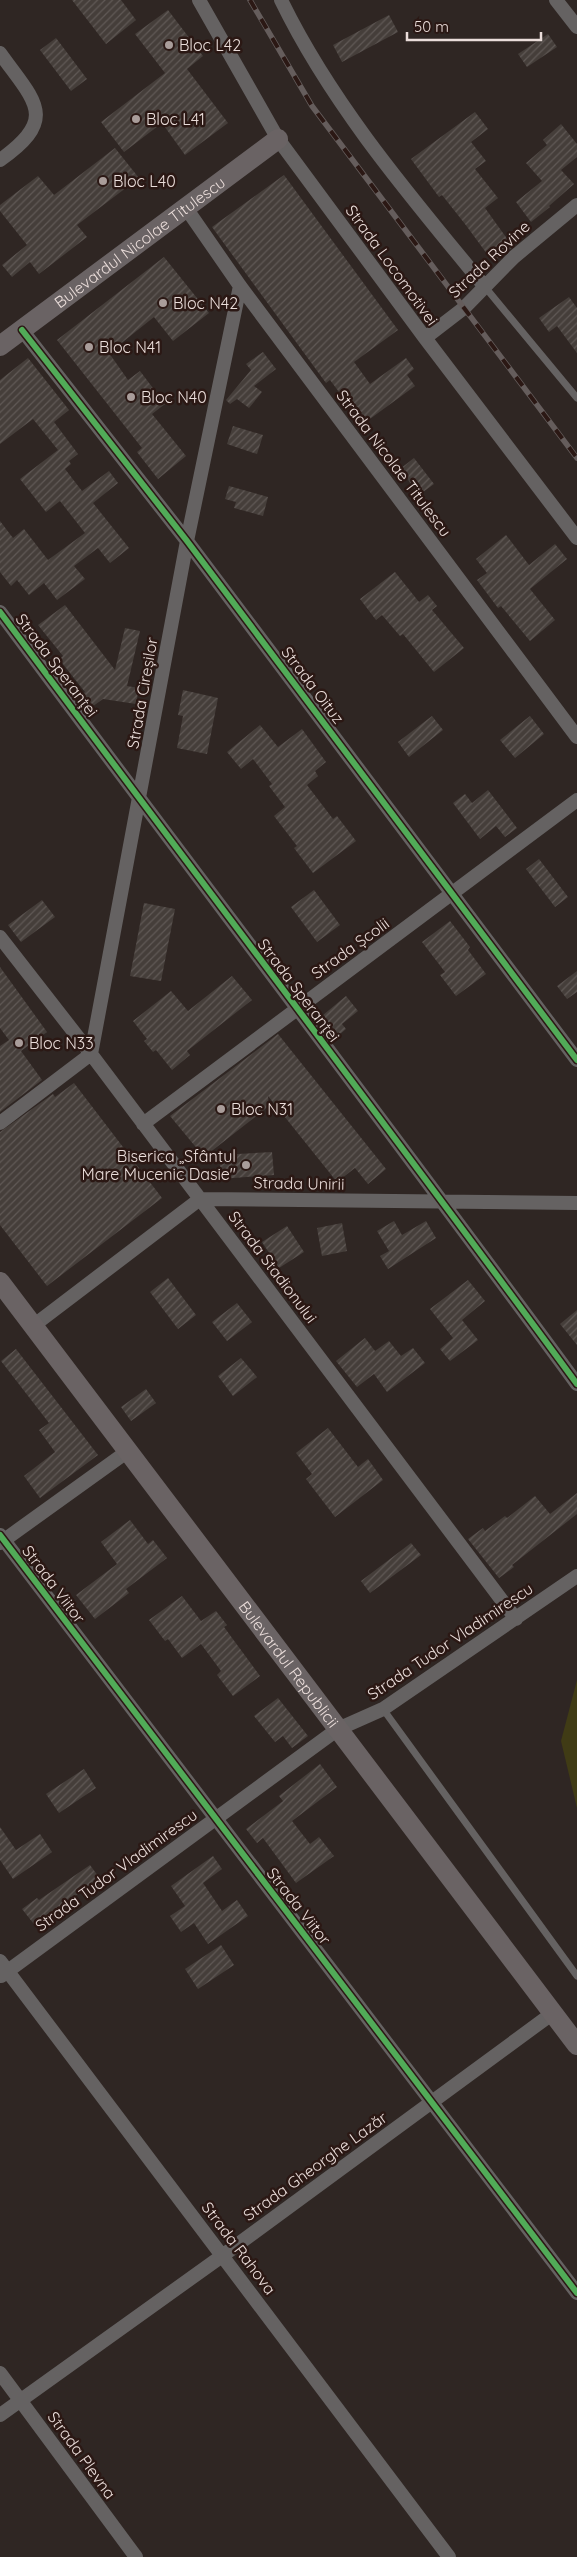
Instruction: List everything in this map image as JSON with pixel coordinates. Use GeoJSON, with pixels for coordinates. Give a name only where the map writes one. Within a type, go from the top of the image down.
{"type":"FeatureCollection","features":[{"type":"Feature","properties":{"kind":"main road","name":"Bulevardul Nicolae Titulescu"},"geometry":{"type":"LineString","coordinates":[[0,346],[278,139]]}},
{"type":"Feature","properties":{"kind":"main road","name":"Bulevardul Republicii"},"geometry":{"type":"LineString","coordinates":[[0,1282],[577,2045]]}},
{"type":"Feature","properties":{"kind":"street","name":"Strada Locomotivei"},"geometry":{"type":"LineString","coordinates":[[199,0],[278,139],[425,338],[577,538]]}},
{"type":"Feature","properties":{"kind":"street"},"geometry":{"type":"LineString","coordinates":[[281,0],[298,34],[346,110],[485,287]]}},
{"type":"Feature","properties":{"kind":"street"},"geometry":{"type":"LineString","coordinates":[[556,0],[577,27]]}},
{"type":"Feature","properties":{"kind":"street"},"geometry":{"type":"LineString","coordinates":[[0,53],[31,97],[36,112],[31,134],[21,145],[0,160]]}},
{"type":"Feature","properties":{"kind":"street","name":"Strada Rovine"},"geometry":{"type":"LineString","coordinates":[[425,338],[464,308],[514,257],[577,206]]}},
{"type":"Feature","properties":{"kind":"street","name":"Strada Nicolae Titulescu"},"geometry":{"type":"LineString","coordinates":[[186,208],[240,286],[577,737]]}},
{"type":"Feature","properties":{"kind":"street","name":"Strada Cireșilor"},"geometry":{"type":"LineString","coordinates":[[91,1054],[187,541],[240,286]]}},
{"type":"Feature","properties":{"kind":"street","name":"Strada Oituz"},"geometry":{"type":"LineString","coordinates":[[22,330],[187,541],[577,1060]]}},
{"type":"Feature","properties":{"kind":"street","name":"Strada Speranței"},"geometry":{"type":"LineString","coordinates":[[0,612],[296,1009],[443,1202],[577,1384]]}},
{"type":"Feature","properties":{"kind":"street","name":"Strada Școlii"},"geometry":{"type":"LineString","coordinates":[[143,1124],[577,800]]}},
{"type":"Feature","properties":{"kind":"street","name":"Strada Stadionului"},"geometry":{"type":"LineString","coordinates":[[0,937],[91,1054],[516,1619]]}},
{"type":"Feature","properties":{"kind":"street"},"geometry":{"type":"LineString","coordinates":[[0,1123],[91,1054]]}},
{"type":"Feature","properties":{"kind":"street"},"geometry":{"type":"LineString","coordinates":[[33,1326],[200,1199]]}},
{"type":"Feature","properties":{"kind":"street","name":"Strada Unirii"},"geometry":{"type":"LineString","coordinates":[[200,1199],[577,1203]]}},
{"type":"Feature","properties":{"kind":"street"},"geometry":{"type":"LineString","coordinates":[[1,1539],[128,1451]]}},
{"type":"Feature","properties":{"kind":"street","name":"Strada Viitor"},"geometry":{"type":"LineString","coordinates":[[1,1539],[577,2293]]}},
{"type":"Feature","properties":{"kind":"street","name":"Strada Tudor Vladimirescu"},"geometry":{"type":"LineString","coordinates":[[2,1970],[215,1820],[338,1728],[383,1709],[577,1576]]}},
{"type":"Feature","properties":{"kind":"street","name":"Strada Rahova"},"geometry":{"type":"LineString","coordinates":[[2,1970],[222,2256],[449,2557]]}},
{"type":"Feature","properties":{"kind":"street","name":"Strada Gheorghe Lazăr"},"geometry":{"type":"LineString","coordinates":[[0,2415],[222,2256],[553,2013]]}},
{"type":"Feature","properties":{"kind":"street","name":"Strada Plevna"},"geometry":{"type":"LineString","coordinates":[[0,2373],[136,2557]]}},
{"type":"Feature","properties":{"kind":"lane"},"geometry":{"type":"LineString","coordinates":[[485,287],[577,398]]}},
{"type":"Feature","properties":{"kind":"lane"},"geometry":{"type":"LineString","coordinates":[[383,1709],[577,1976]]}},
{"type":"Feature","properties":{"kind":"shaded area"},"geometry":{"type":"Polygon","coordinates":[[[577,1680],[577,1808],[561,1741],[577,1680]]]}},
{"type":"Feature","properties":{"kind":"building"},"geometry":{"type":"Polygon","coordinates":[[[72,0],[121,0],[136,20],[106,44],[72,0]]]}},
{"type":"Feature","properties":{"kind":"building"},"geometry":{"type":"Polygon","coordinates":[[[168,10],[203,56],[187,69],[228,123],[185,155],[162,123],[124,152],[101,122],[165,73],[135,34],[168,10]]]}},
{"type":"Feature","properties":{"kind":"building"},"geometry":{"type":"Polygon","coordinates":[[[389,15],[398,32],[342,62],[333,45],[389,15]]]}},
{"type":"Feature","properties":{"kind":"building"},"geometry":{"type":"Polygon","coordinates":[[[548,34],[557,47],[527,67],[518,54],[548,34]]]}},
{"type":"Feature","properties":{"kind":"building"},"geometry":{"type":"Polygon","coordinates":[[[56,38],[87,79],[71,91],[40,50],[56,38]]]}},
{"type":"Feature","properties":{"kind":"building"},"geometry":{"type":"Polygon","coordinates":[[[475,112],[488,129],[471,142],[486,161],[475,169],[498,198],[485,208],[513,247],[493,262],[442,195],[439,197],[411,159],[475,112]]]}},
{"type":"Feature","properties":{"kind":"building"},"geometry":{"type":"Polygon","coordinates":[[[561,124],[577,144],[577,157],[561,170],[574,184],[531,222],[516,202],[542,181],[526,163],[547,145],[543,140],[561,124]]]}},
{"type":"Feature","properties":{"kind":"building"},"geometry":{"type":"Polygon","coordinates":[[[115,148],[139,178],[77,225],[87,237],[39,274],[30,262],[12,277],[2,265],[27,245],[0,211],[0,205],[38,176],[54,195],[115,148]]]}},
{"type":"Feature","properties":{"kind":"building"},"geometry":{"type":"Polygon","coordinates":[[[284,175],[398,330],[354,362],[370,384],[406,358],[414,369],[407,375],[415,386],[363,424],[330,380],[326,383],[212,227],[284,175]]]}},
{"type":"Feature","properties":{"kind":"building"},"geometry":{"type":"Polygon","coordinates":[[[164,257],[209,313],[173,341],[154,317],[109,353],[128,380],[140,371],[165,404],[152,414],[186,456],[158,479],[137,452],[142,448],[57,340],[164,257]]]}},
{"type":"Feature","properties":{"kind":"building"},"geometry":{"type":"Polygon","coordinates":[[[569,297],[577,308],[577,353],[557,326],[549,332],[539,318],[569,297]]]}},
{"type":"Feature","properties":{"kind":"building"},"geometry":{"type":"Polygon","coordinates":[[[263,352],[276,369],[254,386],[262,392],[249,408],[237,399],[230,404],[226,400],[251,370],[246,364],[263,352]]]}},
{"type":"Feature","properties":{"kind":"building"},"geometry":{"type":"Polygon","coordinates":[[[28,358],[69,410],[54,422],[78,454],[69,461],[71,464],[65,469],[82,491],[109,471],[118,483],[93,503],[129,548],[110,563],[98,548],[74,566],[85,579],[57,600],[44,583],[29,595],[17,580],[11,586],[0,572],[0,521],[13,538],[24,529],[48,560],[85,533],[60,501],[46,512],[20,479],[58,450],[33,419],[0,444],[0,380],[28,358]]]}},
{"type":"Feature","properties":{"kind":"building"},"geometry":{"type":"Polygon","coordinates":[[[233,426],[263,435],[257,454],[227,444],[233,426]]]}},
{"type":"Feature","properties":{"kind":"building"},"geometry":{"type":"Polygon","coordinates":[[[414,458],[434,484],[419,495],[400,469],[414,458]]]}},
{"type":"Feature","properties":{"kind":"building"},"geometry":{"type":"Polygon","coordinates":[[[229,486],[268,497],[263,516],[234,508],[236,502],[225,499],[229,486]]]}},
{"type":"Feature","properties":{"kind":"building"},"geometry":{"type":"Polygon","coordinates":[[[506,535],[529,565],[555,544],[567,559],[530,589],[555,620],[530,641],[501,606],[498,608],[477,580],[487,573],[476,559],[506,535]]]}},
{"type":"Feature","properties":{"kind":"building"},"geometry":{"type":"Polygon","coordinates":[[[395,572],[419,602],[428,595],[437,606],[432,610],[464,648],[434,672],[403,634],[400,636],[382,615],[376,620],[360,599],[395,572]]]}},
{"type":"Feature","properties":{"kind":"building"},"geometry":{"type":"Polygon","coordinates":[[[65,605],[115,670],[125,628],[140,631],[127,686],[139,688],[136,704],[103,699],[89,709],[80,696],[85,692],[59,659],[63,656],[38,625],[65,605]]]}},
{"type":"Feature","properties":{"kind":"building"},"geometry":{"type":"Polygon","coordinates":[[[183,690],[218,698],[207,754],[177,748],[183,716],[178,715],[183,690]]]}},
{"type":"Feature","properties":{"kind":"building"},"geometry":{"type":"Polygon","coordinates":[[[432,716],[443,730],[409,757],[398,742],[432,716]]]}},
{"type":"Feature","properties":{"kind":"building"},"geometry":{"type":"Polygon","coordinates":[[[530,716],[544,734],[515,758],[500,740],[530,716]]]}},
{"type":"Feature","properties":{"kind":"building"},"geometry":{"type":"Polygon","coordinates":[[[260,725],[278,747],[302,729],[326,762],[315,771],[318,776],[307,785],[333,819],[337,816],[356,841],[313,873],[294,848],[297,846],[274,816],[285,807],[269,786],[272,784],[253,759],[241,769],[227,752],[260,725]]]}},
{"type":"Feature","properties":{"kind":"building"},"geometry":{"type":"Polygon","coordinates":[[[488,790],[517,828],[505,837],[496,826],[480,839],[453,803],[465,794],[472,803],[488,790]]]}},
{"type":"Feature","properties":{"kind":"building"},"geometry":{"type":"Polygon","coordinates":[[[539,859],[568,897],[555,907],[526,869],[539,859]]]}},
{"type":"Feature","properties":{"kind":"building"},"geometry":{"type":"Polygon","coordinates":[[[314,890],[340,925],[317,942],[291,907],[314,890]]]}},
{"type":"Feature","properties":{"kind":"building"},"geometry":{"type":"Polygon","coordinates":[[[42,900],[55,917],[21,942],[8,925],[42,900]]]}},
{"type":"Feature","properties":{"kind":"building"},"geometry":{"type":"Polygon","coordinates":[[[144,903],[175,909],[161,981],[130,976],[144,903]]]}},
{"type":"Feature","properties":{"kind":"building"},"geometry":{"type":"Polygon","coordinates":[[[450,921],[470,947],[468,950],[486,974],[456,996],[440,975],[445,972],[422,942],[450,921]]]}},
{"type":"Feature","properties":{"kind":"building","name":"Bloc N33"},"geometry":{"type":"Polygon","coordinates":[[[0,967],[47,1032],[21,1051],[42,1080],[0,1112],[0,1046],[9,1040],[0,1028],[0,967]]]}},
{"type":"Feature","properties":{"kind":"building"},"geometry":{"type":"Polygon","coordinates":[[[577,971],[577,992],[567,999],[557,986],[577,971]]]}},
{"type":"Feature","properties":{"kind":"building"},"geometry":{"type":"Polygon","coordinates":[[[232,976],[252,1000],[187,1051],[190,1055],[172,1070],[156,1050],[153,1052],[144,1041],[147,1039],[133,1021],[171,991],[188,1011],[232,976]]]}},
{"type":"Feature","properties":{"kind":"building"},"geometry":{"type":"Polygon","coordinates":[[[346,996],[358,1011],[342,1024],[346,1029],[333,1040],[317,1020],[346,996]]]}},
{"type":"Feature","properties":{"kind":"building","name":"Bloc N31"},"geometry":{"type":"Polygon","coordinates":[[[278,1034],[386,1169],[368,1184],[355,1168],[337,1182],[268,1096],[269,1106],[204,1157],[170,1116],[278,1034]]]}},
{"type":"Feature","properties":{"kind":"building"},"geometry":{"type":"Polygon","coordinates":[[[74,1083],[162,1198],[47,1286],[0,1225],[0,1132],[53,1094],[55,1097],[74,1083]]]}},
{"type":"Feature","properties":{"kind":"building","name":"Biserica „Sfântul Mare Mucenic Dasie\""},"geometry":{"type":"Polygon","coordinates":[[[272,1152],[274,1175],[221,1179],[219,1155],[272,1152]]]}},
{"type":"Feature","properties":{"kind":"building"},"geometry":{"type":"Polygon","coordinates":[[[394,1221],[402,1235],[426,1221],[436,1238],[388,1269],[380,1256],[389,1251],[377,1231],[394,1221]]]}},
{"type":"Feature","properties":{"kind":"building"},"geometry":{"type":"Polygon","coordinates":[[[342,1223],[347,1251],[322,1256],[317,1228],[342,1223]]]}},
{"type":"Feature","properties":{"kind":"building"},"geometry":{"type":"Polygon","coordinates":[[[287,1226],[304,1252],[279,1268],[262,1242],[287,1226]]]}},
{"type":"Feature","properties":{"kind":"building"},"geometry":{"type":"Polygon","coordinates":[[[168,1278],[196,1315],[178,1329],[150,1292],[168,1278]]]}},
{"type":"Feature","properties":{"kind":"building"},"geometry":{"type":"Polygon","coordinates":[[[468,1280],[485,1301],[462,1320],[478,1340],[450,1361],[440,1349],[453,1338],[430,1309],[468,1280]]]}},
{"type":"Feature","properties":{"kind":"building"},"geometry":{"type":"Polygon","coordinates":[[[237,1303],[252,1322],[227,1341],[212,1322],[237,1303]]]}},
{"type":"Feature","properties":{"kind":"building"},"geometry":{"type":"Polygon","coordinates":[[[577,1310],[577,1345],[560,1324],[577,1310]]]}},
{"type":"Feature","properties":{"kind":"building"},"geometry":{"type":"Polygon","coordinates":[[[365,1338],[375,1351],[389,1341],[401,1356],[413,1348],[425,1363],[387,1392],[374,1374],[357,1387],[336,1361],[365,1338]]]}},
{"type":"Feature","properties":{"kind":"building"},"geometry":{"type":"Polygon","coordinates":[[[16,1349],[98,1455],[40,1498],[24,1476],[55,1452],[39,1430],[49,1423],[1,1361],[16,1349]]]}},
{"type":"Feature","properties":{"kind":"building"},"geometry":{"type":"Polygon","coordinates":[[[241,1358],[257,1377],[233,1396],[218,1376],[241,1358]]]}},
{"type":"Feature","properties":{"kind":"building"},"geometry":{"type":"Polygon","coordinates":[[[146,1389],[156,1403],[131,1421],[121,1407],[146,1389]]]}},
{"type":"Feature","properties":{"kind":"building"},"geometry":{"type":"Polygon","coordinates":[[[328,1428],[358,1467],[368,1459],[383,1480],[335,1517],[306,1479],[312,1474],[296,1453],[328,1428]]]}},
{"type":"Feature","properties":{"kind":"building"},"geometry":{"type":"Polygon","coordinates":[[[577,1493],[577,1514],[512,1565],[514,1567],[499,1578],[468,1539],[483,1528],[485,1531],[505,1516],[507,1518],[535,1496],[550,1514],[577,1493]]]}},
{"type":"Feature","properties":{"kind":"building"},"geometry":{"type":"Polygon","coordinates":[[[130,1520],[148,1544],[153,1540],[167,1558],[126,1589],[129,1593],[95,1619],[76,1595],[117,1564],[101,1542],[130,1520]]]}},
{"type":"Feature","properties":{"kind":"building"},"geometry":{"type":"Polygon","coordinates":[[[411,1543],[421,1555],[370,1593],[361,1581],[411,1543]]]}},
{"type":"Feature","properties":{"kind":"building"},"geometry":{"type":"Polygon","coordinates":[[[182,1596],[201,1621],[216,1611],[227,1625],[224,1627],[260,1676],[233,1696],[217,1675],[221,1671],[201,1644],[182,1658],[168,1639],[165,1641],[149,1620],[182,1596]]]}},
{"type":"Feature","properties":{"kind":"building"},"geometry":{"type":"Polygon","coordinates":[[[278,1698],[308,1736],[292,1748],[283,1736],[275,1742],[254,1716],[278,1698]]]}},
{"type":"Feature","properties":{"kind":"building"},"geometry":{"type":"Polygon","coordinates":[[[320,1764],[337,1787],[292,1821],[310,1844],[319,1837],[334,1856],[296,1883],[263,1838],[257,1843],[246,1829],[283,1801],[279,1796],[320,1764]]]}},
{"type":"Feature","properties":{"kind":"building"},"geometry":{"type":"Polygon","coordinates":[[[84,1769],[96,1788],[59,1813],[46,1794],[84,1769]]]}},
{"type":"Feature","properties":{"kind":"building"},"geometry":{"type":"Polygon","coordinates":[[[0,1827],[16,1850],[40,1834],[52,1852],[13,1879],[0,1860],[0,1827]]]}},
{"type":"Feature","properties":{"kind":"building"},"geometry":{"type":"Polygon","coordinates":[[[213,1856],[222,1869],[203,1883],[222,1911],[237,1900],[248,1916],[208,1944],[194,1923],[181,1932],[170,1916],[185,1906],[171,1886],[213,1856]]]}},
{"type":"Feature","properties":{"kind":"building"},"geometry":{"type":"Polygon","coordinates":[[[90,1865],[104,1884],[89,1895],[85,1889],[49,1914],[52,1918],[37,1928],[22,1909],[37,1898],[39,1900],[90,1865]]]}},
{"type":"Feature","properties":{"kind":"building"},"geometry":{"type":"Polygon","coordinates":[[[221,1945],[234,1965],[198,1989],[185,1969],[221,1945]]]}},
{"type":"Feature","properties":{"kind":"railway"},"geometry":{"type":"LineString","coordinates":[[250,0],[312,106],[577,458]]}},
{"type":"Feature","properties":{"kind":"cycle path"},"geometry":{"type":"LineString","coordinates":[[22,330],[187,541],[577,1060]]}},
{"type":"Feature","properties":{"kind":"cycle path"},"geometry":{"type":"LineString","coordinates":[[0,612],[434,1190],[577,1384]]}},
{"type":"Feature","properties":{"kind":"cycle path"},"geometry":{"type":"LineString","coordinates":[[0,1535],[577,2293]]}},
{"type":"Feature","properties":{"kind":"place","name":"Bloc L42"},"geometry":{"type":"Point","coordinates":[169,45]}},
{"type":"Feature","properties":{"kind":"place","name":"Bloc L41"},"geometry":{"type":"Point","coordinates":[136,119]}},
{"type":"Feature","properties":{"kind":"place","name":"Bloc L40"},"geometry":{"type":"Point","coordinates":[103,181]}},
{"type":"Feature","properties":{"kind":"place","name":"Bloc N42"},"geometry":{"type":"Point","coordinates":[163,303]}},
{"type":"Feature","properties":{"kind":"place","name":"Bloc N41"},"geometry":{"type":"Point","coordinates":[89,347]}},
{"type":"Feature","properties":{"kind":"place","name":"Bloc N40"},"geometry":{"type":"Point","coordinates":[131,397]}},
{"type":"Feature","properties":{"kind":"place","name":"Bloc N33"},"geometry":{"type":"Point","coordinates":[19,1043]}},
{"type":"Feature","properties":{"kind":"place","name":"Bloc N31"},"geometry":{"type":"Point","coordinates":[221,1109]}},
{"type":"Feature","properties":{"kind":"place","name":"Biserica „Sfântul Mare Mucenic Dasie\""},"geometry":{"type":"Point","coordinates":[246,1165]}}]}
